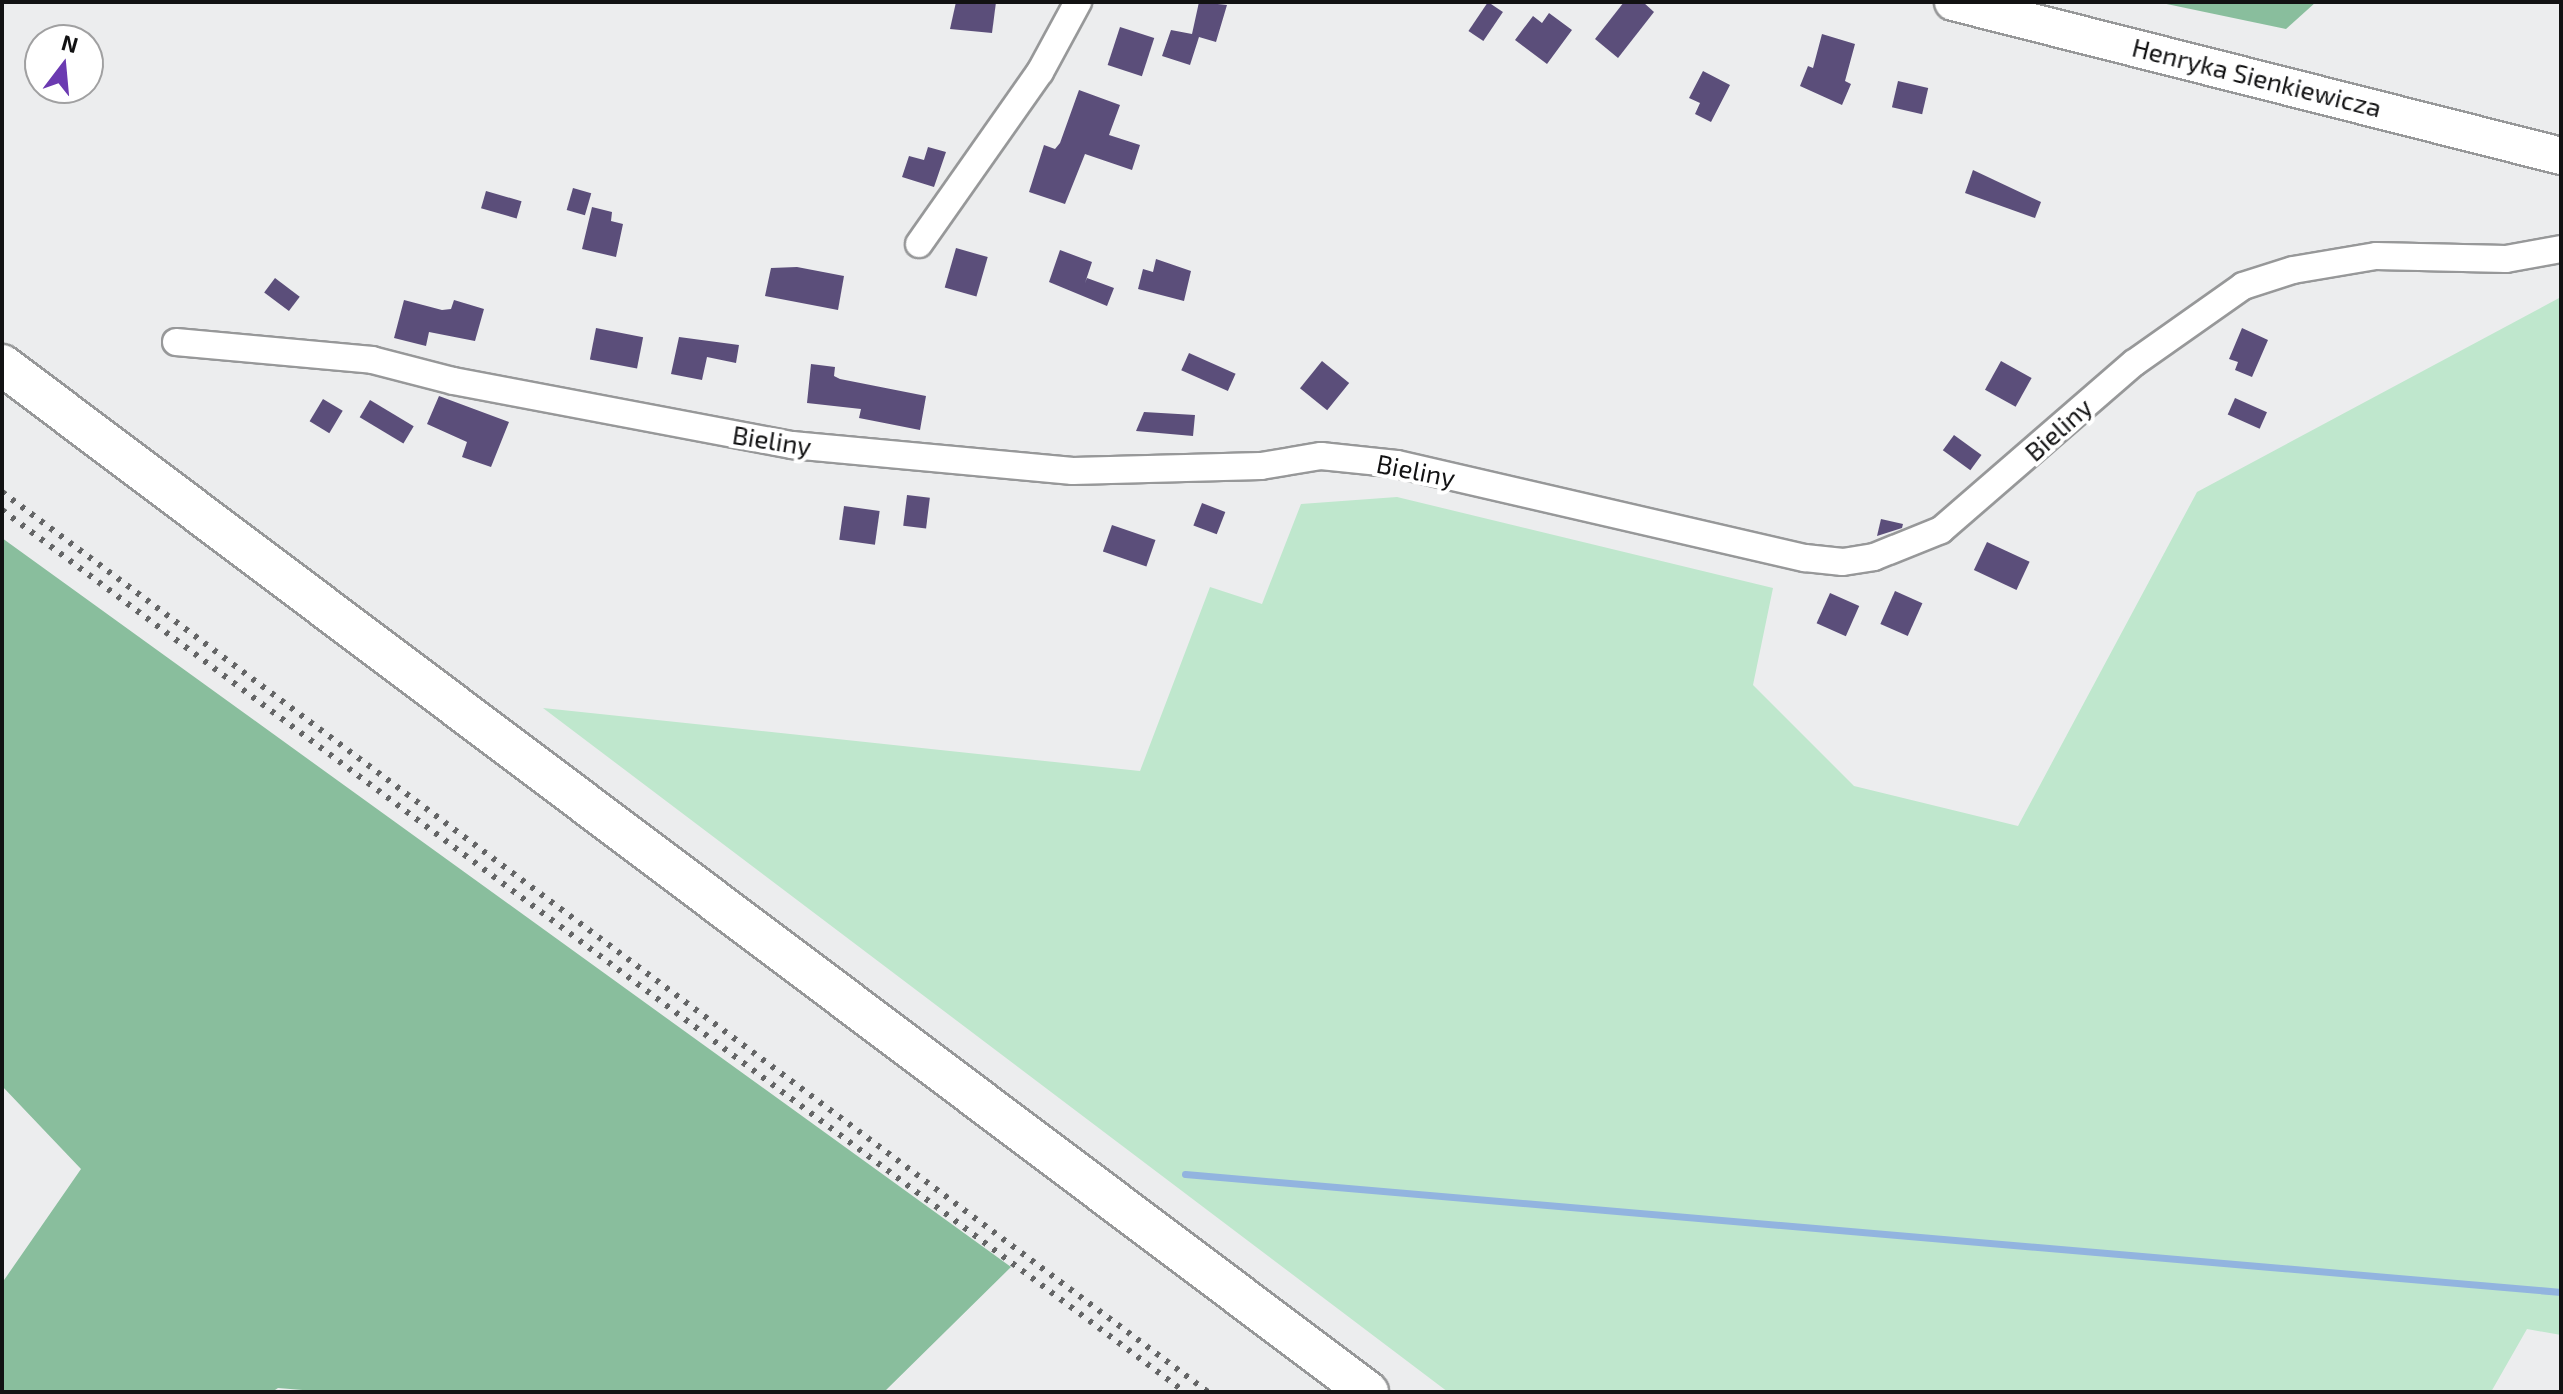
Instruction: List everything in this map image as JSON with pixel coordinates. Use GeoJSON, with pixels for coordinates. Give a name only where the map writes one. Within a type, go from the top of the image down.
{"type":"FeatureCollection","features":[{"type":"Feature","properties":{"kind":"main road","name":"Henryka Sienkiewicza"},"geometry":{"type":"LineString","coordinates":[[1953,2],[2561,156]]}},
{"type":"Feature","properties":{"kind":"main road"},"geometry":{"type":"LineString","coordinates":[[2,365],[1368,1392]]}},
{"type":"Feature","properties":{"kind":"street"},"geometry":{"type":"LineString","coordinates":[[919,244],[1040,72],[1078,2]]}},
{"type":"Feature","properties":{"kind":"street","name":"Bieliny"},"geometry":{"type":"LineString","coordinates":[[176,342],[372,360],[453,381],[808,447],[1073,471],[1261,466],[1321,456],[1397,464],[1805,558],[1843,562],[1874,557],[1941,530],[2134,363],[2243,286],[2293,270],[2376,256],[2506,259],[2561,249]]}},
{"type":"Feature","properties":{"kind":"green space"},"geometry":{"type":"Polygon","coordinates":[[[2157,2],[2316,2],[2286,29],[2157,2]]]}},
{"type":"Feature","properties":{"kind":"green space"},"geometry":{"type":"Polygon","coordinates":[[[2561,297],[2561,1335],[2527,1329],[2491,1392],[1448,1392],[543,708],[1140,771],[1210,587],[1262,604],[1301,504],[1397,497],[1773,588],[1753,685],[1854,786],[2018,826],[2197,492],[2561,297]]]}},
{"type":"Feature","properties":{"kind":"green space"},"geometry":{"type":"Polygon","coordinates":[[[2,538],[1011,1267],[884,1392],[327,1392],[278,1388],[272,1392],[2,1392],[2,1283],[81,1169],[2,1086],[2,538]]]}},
{"type":"Feature","properties":{"kind":"building"},"geometry":{"type":"Polygon","coordinates":[[[956,2],[996,2],[992,33],[950,29],[956,2]]]}},
{"type":"Feature","properties":{"kind":"building"},"geometry":{"type":"Polygon","coordinates":[[[1199,2],[1227,5],[1216,42],[1199,37],[1190,65],[1162,56],[1171,30],[1192,34],[1199,2]]]}},
{"type":"Feature","properties":{"kind":"building"},"geometry":{"type":"Polygon","coordinates":[[[1488,2],[1503,12],[1483,41],[1468,31],[1488,2]]]}},
{"type":"Feature","properties":{"kind":"building"},"geometry":{"type":"Polygon","coordinates":[[[1624,2],[1643,2],[1654,12],[1618,58],[1595,39],[1624,2]]]}},
{"type":"Feature","properties":{"kind":"building"},"geometry":{"type":"Polygon","coordinates":[[[1549,13],[1572,30],[1547,64],[1515,40],[1533,16],[1542,23],[1549,13]]]}},
{"type":"Feature","properties":{"kind":"building"},"geometry":{"type":"Polygon","coordinates":[[[1120,27],[1154,38],[1142,76],[1108,65],[1120,27]]]}},
{"type":"Feature","properties":{"kind":"building"},"geometry":{"type":"Polygon","coordinates":[[[1822,34],[1855,44],[1845,81],[1851,84],[1842,105],[1800,86],[1808,66],[1813,68],[1822,34]]]}},
{"type":"Feature","properties":{"kind":"building"},"geometry":{"type":"Polygon","coordinates":[[[1703,71],[1730,85],[1711,122],[1695,114],[1700,103],[1689,98],[1703,71]]]}},
{"type":"Feature","properties":{"kind":"building"},"geometry":{"type":"Polygon","coordinates":[[[1898,81],[1928,88],[1922,114],[1892,107],[1898,81]]]}},
{"type":"Feature","properties":{"kind":"building"},"geometry":{"type":"Polygon","coordinates":[[[1079,90],[1120,105],[1109,135],[1140,145],[1132,170],[1085,154],[1065,204],[1029,192],[1044,145],[1055,149],[1060,143],[1079,90]]]}},
{"type":"Feature","properties":{"kind":"building"},"geometry":{"type":"Polygon","coordinates":[[[928,147],[946,152],[934,187],[902,177],[909,156],[924,160],[928,147]]]}},
{"type":"Feature","properties":{"kind":"building"},"geometry":{"type":"Polygon","coordinates":[[[1973,170],[2041,202],[2035,218],[1965,193],[1973,170]]]}},
{"type":"Feature","properties":{"kind":"building"},"geometry":{"type":"Polygon","coordinates":[[[573,188],[591,193],[585,215],[567,210],[573,188]]]}},
{"type":"Feature","properties":{"kind":"building"},"geometry":{"type":"Polygon","coordinates":[[[486,191],[522,201],[517,219],[481,208],[486,191]]]}},
{"type":"Feature","properties":{"kind":"building"},"geometry":{"type":"Polygon","coordinates":[[[592,207],[612,212],[611,221],[623,224],[616,257],[582,249],[592,207]]]}},
{"type":"Feature","properties":{"kind":"building"},"geometry":{"type":"Polygon","coordinates":[[[956,248],[988,257],[976,297],[945,287],[956,248]]]}},
{"type":"Feature","properties":{"kind":"building"},"geometry":{"type":"Polygon","coordinates":[[[1060,250],[1092,262],[1085,283],[1087,278],[1114,288],[1107,306],[1049,282],[1060,250]]]}},
{"type":"Feature","properties":{"kind":"building"},"geometry":{"type":"Polygon","coordinates":[[[1156,259],[1191,271],[1184,301],[1138,289],[1143,269],[1153,272],[1156,259]]]}},
{"type":"Feature","properties":{"kind":"building"},"geometry":{"type":"Polygon","coordinates":[[[797,267],[844,276],[838,310],[765,296],[771,268],[797,267]]]}},
{"type":"Feature","properties":{"kind":"building"},"geometry":{"type":"Polygon","coordinates":[[[275,278],[300,297],[289,311],[264,292],[275,278]]]}},
{"type":"Feature","properties":{"kind":"building"},"geometry":{"type":"Polygon","coordinates":[[[404,300],[442,310],[451,309],[454,300],[484,309],[475,341],[429,332],[426,346],[394,338],[404,300]]]}},
{"type":"Feature","properties":{"kind":"building"},"geometry":{"type":"Polygon","coordinates":[[[596,328],[643,337],[637,369],[590,359],[596,328]]]}},
{"type":"Feature","properties":{"kind":"building"},"geometry":{"type":"Polygon","coordinates":[[[2242,328],[2268,340],[2252,377],[2235,370],[2238,362],[2229,359],[2242,328]]]}},
{"type":"Feature","properties":{"kind":"building"},"geometry":{"type":"Polygon","coordinates":[[[679,337],[739,345],[736,363],[707,357],[702,380],[671,374],[679,337]]]}},
{"type":"Feature","properties":{"kind":"building"},"geometry":{"type":"Polygon","coordinates":[[[1189,353],[1236,374],[1228,391],[1181,370],[1189,353]]]}},
{"type":"Feature","properties":{"kind":"building"},"geometry":{"type":"Polygon","coordinates":[[[1322,361],[1349,383],[1327,410],[1300,388],[1322,361]]]}},
{"type":"Feature","properties":{"kind":"building"},"geometry":{"type":"Polygon","coordinates":[[[2001,361],[2032,378],[2016,407],[1985,390],[2001,361]]]}},
{"type":"Feature","properties":{"kind":"building"},"geometry":{"type":"Polygon","coordinates":[[[811,364],[835,367],[834,376],[840,379],[926,396],[920,430],[859,418],[861,409],[807,403],[811,364]]]}},
{"type":"Feature","properties":{"kind":"building"},"geometry":{"type":"Polygon","coordinates":[[[439,396],[509,422],[491,467],[462,457],[467,442],[427,424],[439,396]]]}},
{"type":"Feature","properties":{"kind":"building"},"geometry":{"type":"Polygon","coordinates":[[[2235,398],[2267,412],[2260,429],[2228,414],[2235,398]]]}},
{"type":"Feature","properties":{"kind":"building"},"geometry":{"type":"Polygon","coordinates":[[[323,399],[343,411],[329,433],[310,421],[323,399]]]}},
{"type":"Feature","properties":{"kind":"building"},"geometry":{"type":"Polygon","coordinates":[[[370,400],[414,426],[403,443],[360,417],[370,400]]]}},
{"type":"Feature","properties":{"kind":"building"},"geometry":{"type":"Polygon","coordinates":[[[1144,412],[1195,415],[1193,436],[1136,431],[1144,412]]]}},
{"type":"Feature","properties":{"kind":"building"},"geometry":{"type":"Polygon","coordinates":[[[1954,435],[1982,455],[1970,470],[1943,450],[1954,435]]]}},
{"type":"Feature","properties":{"kind":"building"},"geometry":{"type":"Polygon","coordinates":[[[907,495],[930,498],[926,529],[903,526],[907,495]]]}},
{"type":"Feature","properties":{"kind":"building"},"geometry":{"type":"Polygon","coordinates":[[[1202,503],[1225,512],[1217,534],[1193,525],[1202,503]]]}},
{"type":"Feature","properties":{"kind":"building"},"geometry":{"type":"Polygon","coordinates":[[[844,506],[880,511],[875,545],[839,540],[844,506]]]}},
{"type":"Feature","properties":{"kind":"building"},"geometry":{"type":"Polygon","coordinates":[[[1881,519],[1903,524],[1902,528],[1877,536],[1881,519]]]}},
{"type":"Feature","properties":{"kind":"building"},"geometry":{"type":"Polygon","coordinates":[[[1112,525],[1155,540],[1146,566],[1103,551],[1112,525]]]}},
{"type":"Feature","properties":{"kind":"building"},"geometry":{"type":"Polygon","coordinates":[[[1987,542],[2030,562],[2016,590],[1974,570],[1987,542]]]}},
{"type":"Feature","properties":{"kind":"building"},"geometry":{"type":"Polygon","coordinates":[[[1895,591],[1922,603],[1908,636],[1880,624],[1895,591]]]}},
{"type":"Feature","properties":{"kind":"building"},"geometry":{"type":"Polygon","coordinates":[[[1830,593],[1859,606],[1846,636],[1817,623],[1830,593]]]}},
{"type":"Feature","properties":{"kind":"waterway"},"geometry":{"type":"LineString","coordinates":[[1185,1174],[2561,1292]]}},
{"type":"Feature","properties":{"kind":"railway"},"geometry":{"type":"LineString","coordinates":[[2,492],[1208,1392]]}},
{"type":"Feature","properties":{"kind":"railway"},"geometry":{"type":"LineString","coordinates":[[2,510],[1185,1392]]}}]}
